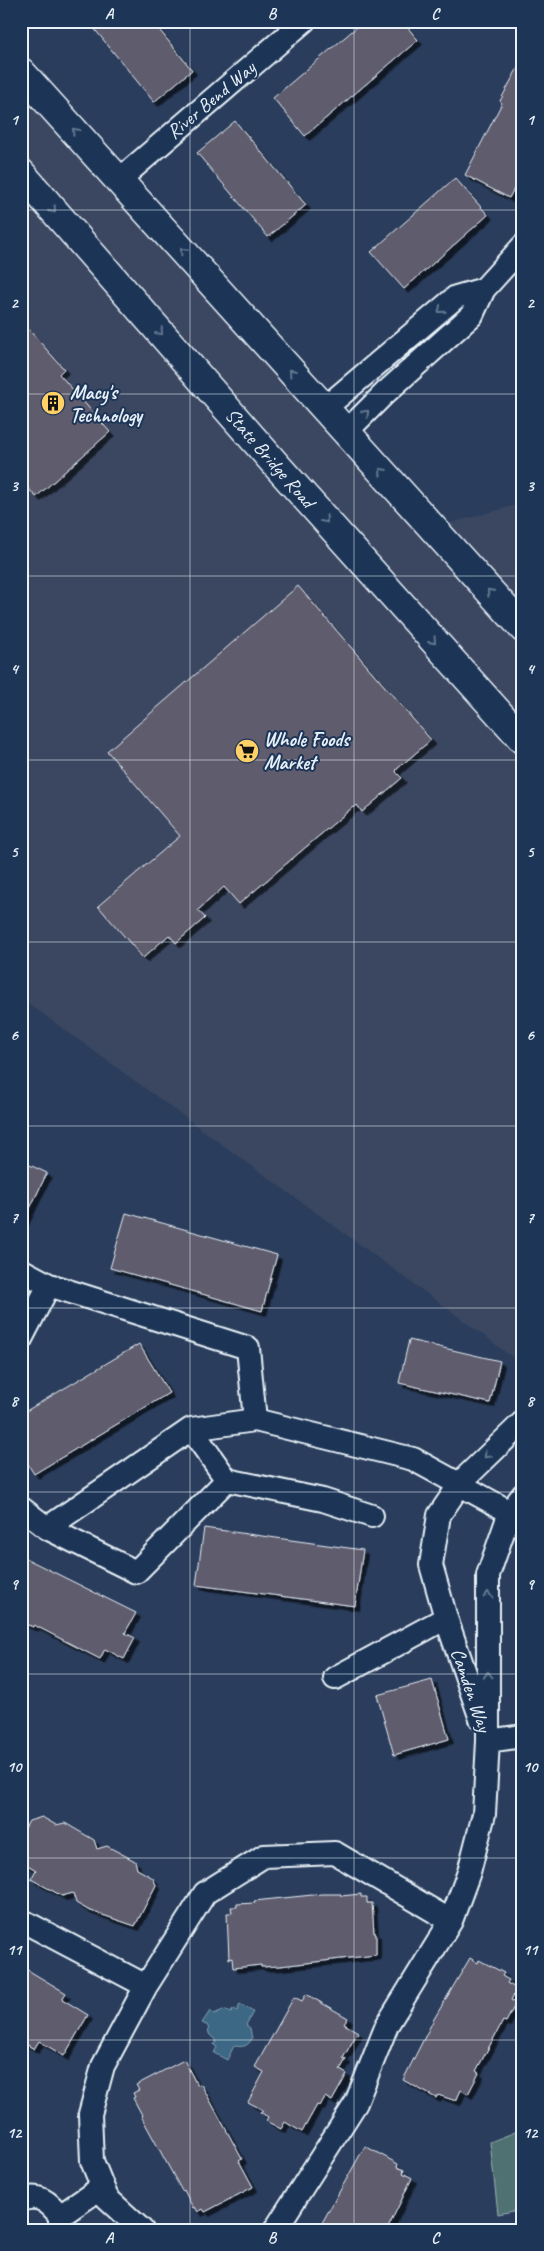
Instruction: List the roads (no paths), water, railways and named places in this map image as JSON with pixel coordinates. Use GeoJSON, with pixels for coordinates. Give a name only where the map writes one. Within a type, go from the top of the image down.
{"type":"FeatureCollection","features":[{"type":"Feature","properties":{"kind":"highway"},"geometry":{"type":"LineString","coordinates":[[21,72],[523,628]]}},
{"type":"Feature","properties":{"kind":"highway","name":"State Bridge Road"},"geometry":{"type":"LineString","coordinates":[[21,173],[278,467],[523,740]]}},
{"type":"Feature","properties":{"kind":"street","name":"River Bend Way"},"geometry":{"type":"LineString","coordinates":[[119,180],[304,21]]}},
{"type":"Feature","properties":{"kind":"street"},"geometry":{"type":"LineString","coordinates":[[346,432],[385,393],[472,315],[484,289],[523,246]]}},
{"type":"Feature","properties":{"kind":"street"},"geometry":{"type":"LineString","coordinates":[[325,408],[456,297],[484,289]]}},
{"type":"Feature","properties":{"kind":"street"},"geometry":{"type":"LineString","coordinates":[[21,1270],[49,1285],[248,1348],[256,1420]]}},
{"type":"Feature","properties":{"kind":"street"},"geometry":{"type":"LineString","coordinates":[[21,1339],[49,1285]]}},
{"type":"Feature","properties":{"kind":"street"},"geometry":{"type":"LineString","coordinates":[[47,1528],[191,1429],[256,1420],[413,1459],[459,1485],[516,1503]]}},
{"type":"Feature","properties":{"kind":"street","name":"Camden Way"},"geometry":{"type":"LineString","coordinates":[[488,1741],[465,1668],[446,1618],[431,1565],[439,1515],[459,1485],[492,1450],[523,1422]]}},
{"type":"Feature","properties":{"kind":"street"},"geometry":{"type":"LineString","coordinates":[[191,1429],[227,1480],[323,1500],[372,1516]]}},
{"type":"Feature","properties":{"kind":"street"},"geometry":{"type":"LineString","coordinates":[[21,1508],[47,1528],[136,1572],[227,1480]]}},
{"type":"Feature","properties":{"kind":"street","name":"Camden Way"},"geometry":{"type":"LineString","coordinates":[[488,1741],[488,1575],[516,1503]]}},
{"type":"Feature","properties":{"kind":"street"},"geometry":{"type":"LineString","coordinates":[[335,1678],[446,1618]]}},
{"type":"Feature","properties":{"kind":"street"},"geometry":{"type":"LineString","coordinates":[[275,2230],[356,2103],[387,2025],[451,1921],[469,1872],[484,1814],[488,1741],[523,1736]]}},
{"type":"Feature","properties":{"kind":"street"},"geometry":{"type":"LineString","coordinates":[[142,2230],[107,2198],[102,2187],[92,2161],[90,2114],[103,2066],[146,1986],[205,1893],[264,1856],[335,1852],[451,1921]]}},
{"type":"Feature","properties":{"kind":"street"},"geometry":{"type":"LineString","coordinates":[[21,1920],[146,1986]]}},
{"type":"Feature","properties":{"kind":"street"},"geometry":{"type":"LineString","coordinates":[[21,2200],[30,2196],[49,2202],[60,2223],[102,2187]]}},
{"type":"Feature","properties":{"kind":"place","name":"Macy's Technology"},"geometry":{"type":"Point","coordinates":[53,403]}},
{"type":"Feature","properties":{"kind":"place","name":"Whole Foods Market"},"geometry":{"type":"Point","coordinates":[247,751]}}]}
